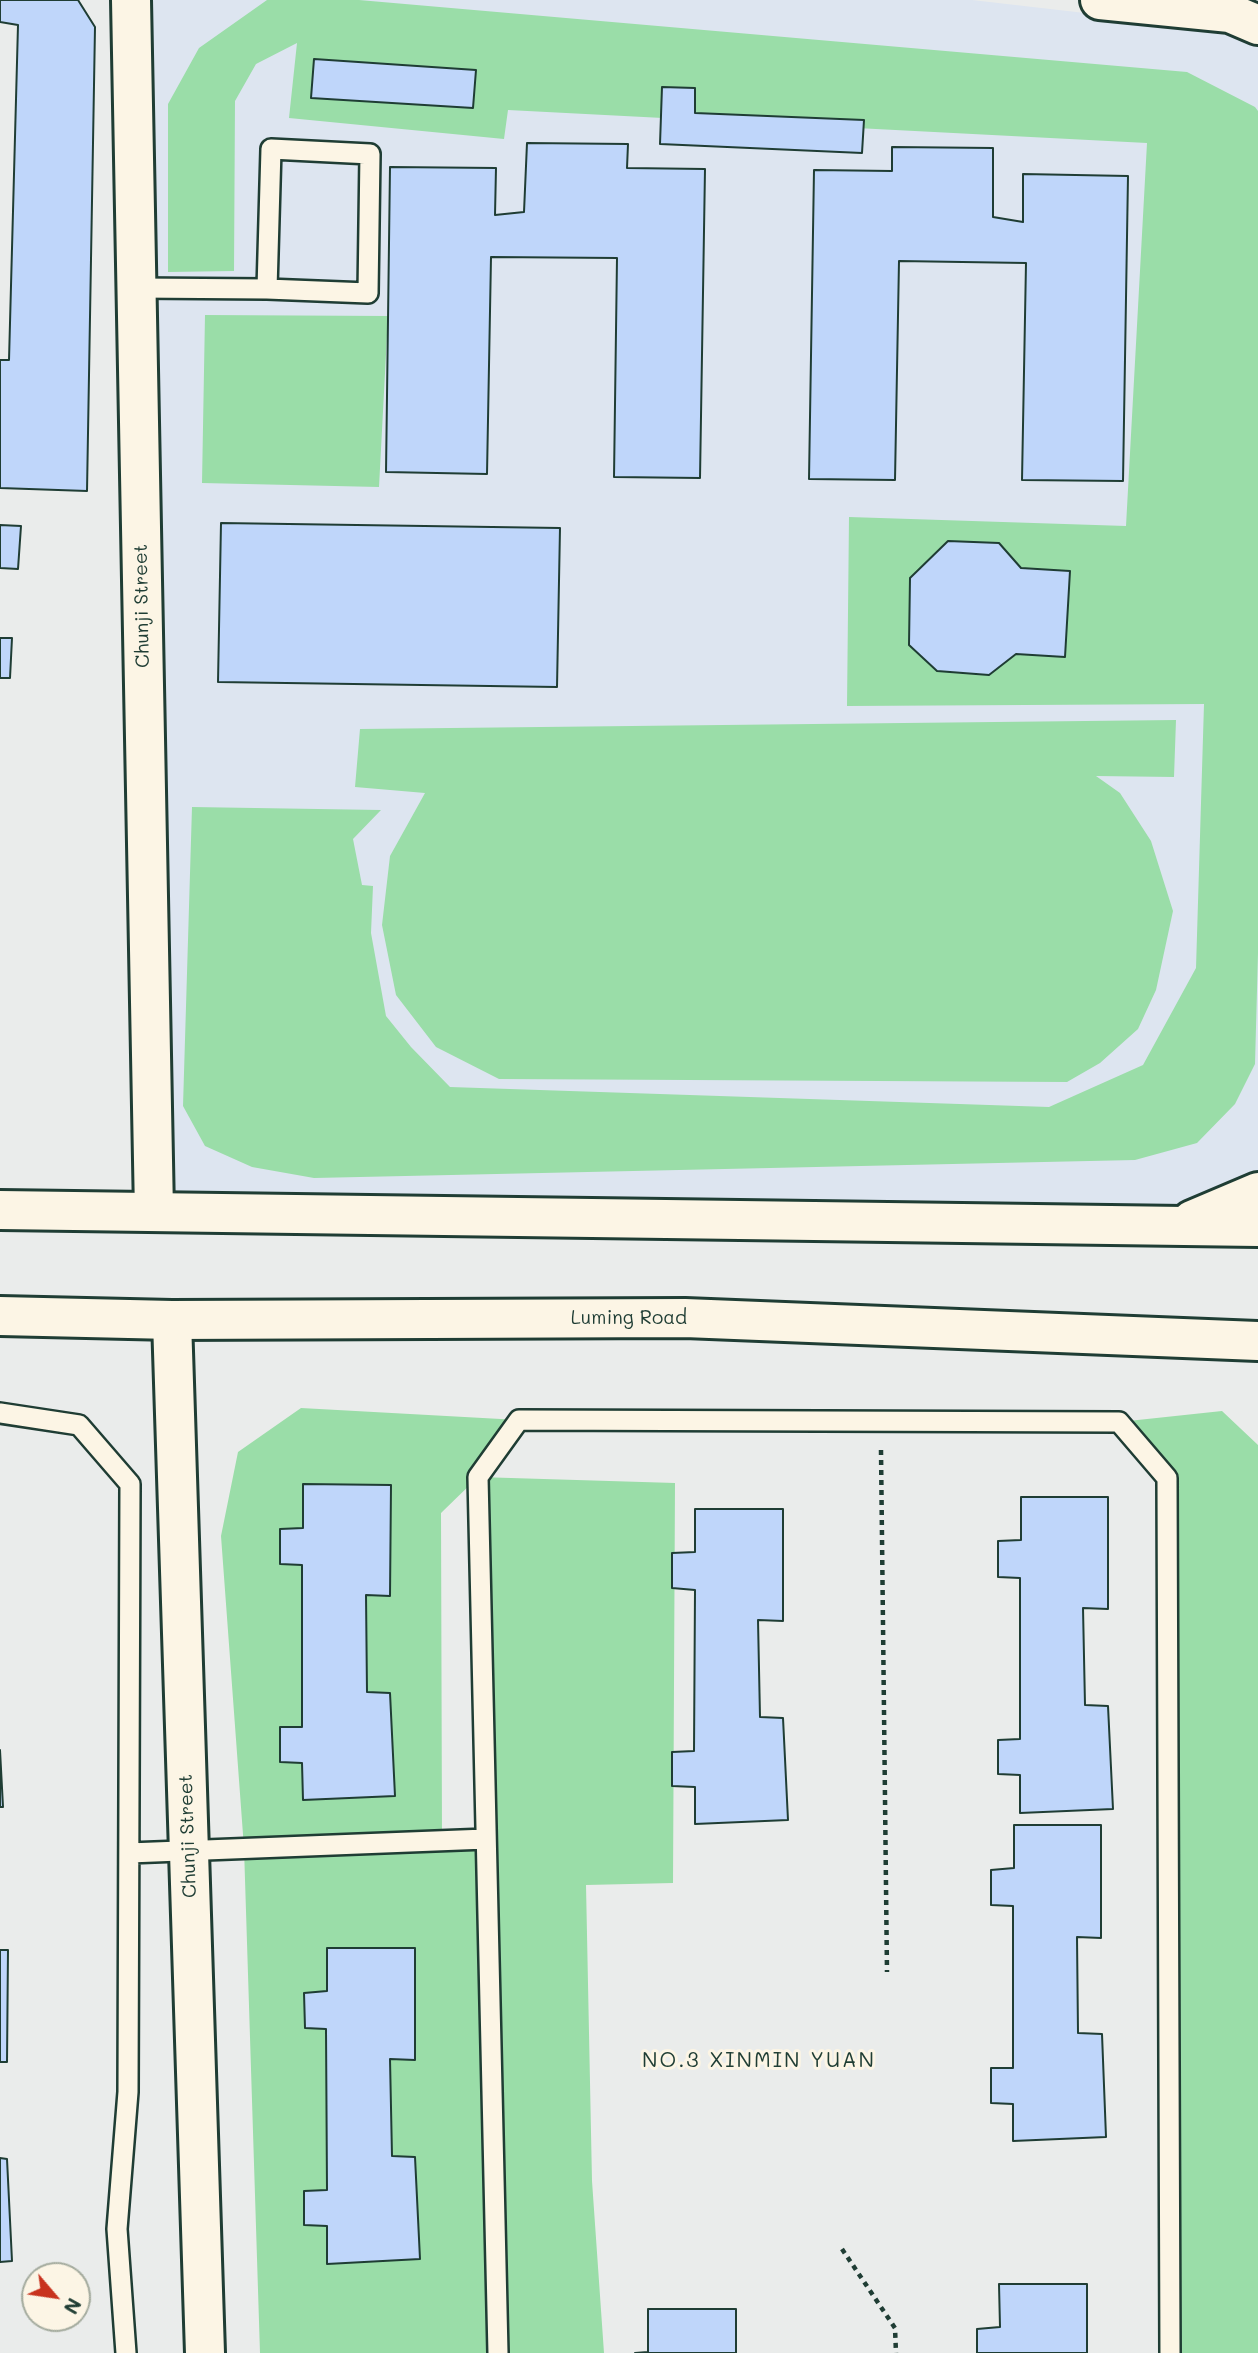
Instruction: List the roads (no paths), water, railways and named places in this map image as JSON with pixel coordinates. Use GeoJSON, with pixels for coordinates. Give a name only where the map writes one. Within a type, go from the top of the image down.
{"type":"FeatureCollection","features":[{"type":"Feature","properties":{"kind":"main road","name":"Chunji Street"},"geometry":{"type":"LineString","coordinates":[[131,0],[154,1212]]}},
{"type":"Feature","properties":{"kind":"main road"},"geometry":{"type":"LineString","coordinates":[[1100,0],[1230,13],[1258,25]]}},
{"type":"Feature","properties":{"kind":"main road"},"geometry":{"type":"LineString","coordinates":[[1180,1226],[1258,1192]]}},
{"type":"Feature","properties":{"kind":"main road"},"geometry":{"type":"LineString","coordinates":[[0,1210],[1258,1227]]}},
{"type":"Feature","properties":{"kind":"main road","name":"Luming Road"},"geometry":{"type":"LineString","coordinates":[[0,1316],[172,1320],[685,1318],[1258,1341]]}},
{"type":"Feature","properties":{"kind":"main road","name":"Chunji Street"},"geometry":{"type":"LineString","coordinates":[[172,1320],[205,2353]]}},
{"type":"Feature","properties":{"kind":"main road"},"geometry":{"type":"LineString","coordinates":[[1179,1338],[1258,1365]]}},
{"type":"Feature","properties":{"kind":"lane"},"geometry":{"type":"LineString","coordinates":[[136,288],[368,293],[370,154],[271,149],[267,289]]}},
{"type":"Feature","properties":{"kind":"lane"},"geometry":{"type":"LineString","coordinates":[[0,1413],[79,1425],[130,1484],[128,2092],[117,2229],[126,2353]]}},
{"type":"Feature","properties":{"kind":"lane"},"geometry":{"type":"LineString","coordinates":[[498,2353],[478,1477],[519,1420],[1119,1422],[1167,1478],[1170,2353]]}},
{"type":"Feature","properties":{"kind":"lane"},"geometry":{"type":"LineString","coordinates":[[129,1853],[486,1839]]}},
{"type":"Feature","properties":{"kind":"district","name":"NO.3 XINMIN YUAN"},"geometry":{"type":"Point","coordinates":[759,2061]}}]}
